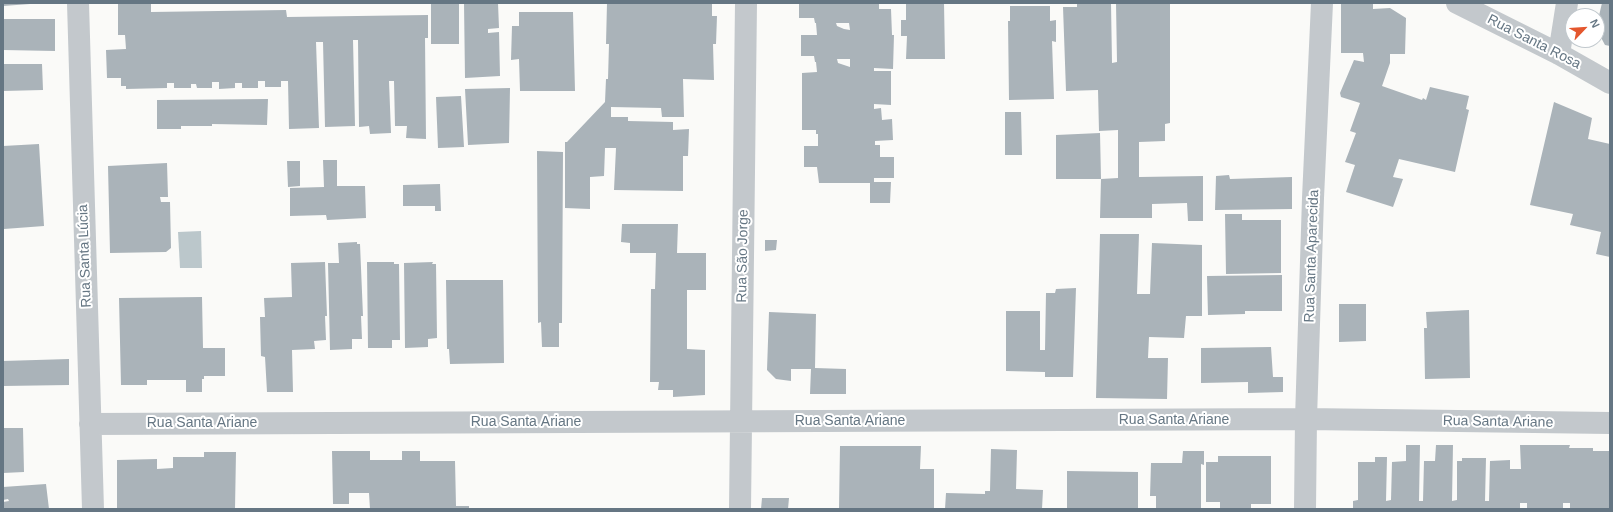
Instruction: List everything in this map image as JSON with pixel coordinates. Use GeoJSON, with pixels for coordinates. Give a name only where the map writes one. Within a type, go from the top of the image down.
{"type":"FeatureCollection","features":[{"type":"Feature","properties":{"kind":"street","name":"Rua Santa Lúcia"},"geometry":{"type":"LineString","coordinates":[[78,3],[93,509]]}},
{"type":"Feature","properties":{"kind":"street","name":"Rua São Jorge"},"geometry":{"type":"LineString","coordinates":[[740,509],[746,3]]}},
{"type":"Feature","properties":{"kind":"street","name":"Rua Santa Aparecida"},"geometry":{"type":"LineString","coordinates":[[1305,509],[1306,419],[1322,3]]}},
{"type":"Feature","properties":{"kind":"street","name":"Rua Santa Rosa"},"geometry":{"type":"LineString","coordinates":[[1457,3],[1559,54],[1610,83]]}},
{"type":"Feature","properties":{"kind":"street"},"geometry":{"type":"LineString","coordinates":[[1559,54],[1567,3]]}},
{"type":"Feature","properties":{"kind":"street","name":"Rua Santa Ariane"},"geometry":{"type":"LineString","coordinates":[[90,424],[1306,419],[1610,423]]}},
{"type":"Feature","properties":{"kind":"shaded area"},"geometry":{"type":"Polygon","coordinates":[[[201,231],[202,268],[180,268],[178,232],[201,231]]]}},
{"type":"Feature","properties":{"kind":"building"},"geometry":{"type":"Polygon","coordinates":[[[3,3],[29,3],[30,4],[3,6],[3,3]]]}},
{"type":"Feature","properties":{"kind":"building"},"geometry":{"type":"Polygon","coordinates":[[[118,3],[151,3],[151,12],[286,10],[287,17],[428,15],[428,38],[425,38],[426,139],[406,138],[407,126],[395,126],[394,81],[389,81],[391,133],[370,134],[369,126],[359,127],[358,40],[353,40],[355,126],[325,127],[323,42],[316,42],[319,128],[289,129],[288,81],[281,81],[281,87],[265,87],[265,81],[258,81],[258,88],[242,88],[242,83],[235,83],[235,88],[219,89],[219,82],[212,82],[212,88],[197,88],[196,84],[191,84],[191,88],[174,88],[174,83],[167,83],[167,88],[126,89],[126,86],[121,86],[121,78],[107,78],[106,50],[126,49],[125,35],[118,35],[118,3]]]}},
{"type":"Feature","properties":{"kind":"building"},"geometry":{"type":"Polygon","coordinates":[[[431,3],[459,3],[459,44],[431,44],[431,3]]]}},
{"type":"Feature","properties":{"kind":"building"},"geometry":{"type":"Polygon","coordinates":[[[464,3],[498,3],[499,28],[488,29],[488,33],[499,32],[500,76],[465,78],[464,3]]]}},
{"type":"Feature","properties":{"kind":"building"},"geometry":{"type":"Polygon","coordinates":[[[607,3],[712,3],[712,16],[717,16],[716,44],[713,44],[714,80],[683,79],[684,117],[662,117],[661,108],[611,107],[611,117],[628,117],[628,121],[673,122],[673,130],[689,129],[688,156],[683,156],[683,191],[614,190],[616,148],[605,148],[604,176],[590,177],[590,209],[565,208],[565,142],[567,142],[605,102],[606,79],[608,79],[609,44],[606,44],[607,3]]]}},
{"type":"Feature","properties":{"kind":"building"},"geometry":{"type":"Polygon","coordinates":[[[799,3],[879,3],[879,9],[891,9],[892,35],[894,35],[893,69],[874,68],[874,71],[891,71],[891,105],[874,104],[874,109],[881,108],[882,120],[892,119],[893,140],[875,141],[875,145],[880,145],[880,157],[894,157],[894,178],[874,178],[874,182],[891,182],[890,203],[870,203],[870,183],[819,183],[817,167],[804,167],[804,146],[818,146],[818,134],[816,134],[816,130],[802,130],[802,73],[817,72],[814,56],[801,56],[801,35],[817,35],[814,18],[799,18],[799,3]],[[836,23],[837,26],[850,30],[849,23],[836,23]],[[837,59],[838,63],[850,67],[850,59],[837,59]]]}},
{"type":"Feature","properties":{"kind":"building"},"geometry":{"type":"Polygon","coordinates":[[[906,3],[944,3],[945,59],[906,59],[907,36],[901,36],[901,20],[906,20],[906,3]]]}},
{"type":"Feature","properties":{"kind":"building"},"geometry":{"type":"Polygon","coordinates":[[[1077,3],[1111,3],[1112,63],[1117,62],[1116,3],[1170,3],[1170,123],[1165,124],[1165,141],[1139,142],[1139,177],[1203,176],[1203,221],[1188,221],[1187,203],[1152,204],[1152,218],[1100,218],[1101,179],[1118,178],[1118,130],[1099,131],[1098,90],[1066,91],[1063,7],[1077,7],[1077,3]]]}},
{"type":"Feature","properties":{"kind":"building"},"geometry":{"type":"Polygon","coordinates":[[[1341,3],[1373,3],[1373,9],[1390,8],[1406,18],[1405,54],[1390,54],[1390,63],[1382,86],[1422,100],[1423,98],[1426,100],[1430,87],[1469,96],[1466,109],[1469,110],[1455,172],[1399,159],[1393,177],[1403,179],[1393,207],[1346,192],[1355,165],[1345,162],[1356,133],[1350,131],[1360,103],[1341,97],[1340,93],[1354,60],[1364,62],[1363,53],[1341,53],[1341,3]]]}},
{"type":"Feature","properties":{"kind":"building"},"geometry":{"type":"Polygon","coordinates":[[[1602,3],[1610,3],[1610,46],[1605,45],[1605,8],[1601,8],[1602,3]]]}},
{"type":"Feature","properties":{"kind":"building"},"geometry":{"type":"Polygon","coordinates":[[[1010,6],[1050,6],[1050,21],[1056,20],[1056,42],[1052,41],[1054,99],[1009,100],[1008,21],[1010,21],[1010,6]]]}},
{"type":"Feature","properties":{"kind":"building"},"geometry":{"type":"Polygon","coordinates":[[[519,12],[573,12],[575,91],[520,91],[519,59],[511,60],[512,26],[519,26],[519,12]]]}},
{"type":"Feature","properties":{"kind":"building"},"geometry":{"type":"Polygon","coordinates":[[[4,19],[55,19],[55,51],[3,50],[4,19]]]}},
{"type":"Feature","properties":{"kind":"building"},"geometry":{"type":"Polygon","coordinates":[[[3,64],[42,64],[43,90],[3,91],[3,64]]]}},
{"type":"Feature","properties":{"kind":"building"},"geometry":{"type":"Polygon","coordinates":[[[510,88],[509,143],[468,145],[465,89],[510,88]]]}},
{"type":"Feature","properties":{"kind":"building"},"geometry":{"type":"Polygon","coordinates":[[[461,96],[464,147],[438,148],[436,97],[461,96]]]}},
{"type":"Feature","properties":{"kind":"building"},"geometry":{"type":"Polygon","coordinates":[[[268,99],[267,125],[212,124],[212,126],[181,126],[181,129],[157,129],[157,100],[268,99]]]}},
{"type":"Feature","properties":{"kind":"building"},"geometry":{"type":"Polygon","coordinates":[[[1554,102],[1592,118],[1588,139],[1610,144],[1610,257],[1596,254],[1601,232],[1570,225],[1573,214],[1530,205],[1554,102]]]}},
{"type":"Feature","properties":{"kind":"building"},"geometry":{"type":"Polygon","coordinates":[[[1005,112],[1021,112],[1022,155],[1005,155],[1005,112]]]}},
{"type":"Feature","properties":{"kind":"building"},"geometry":{"type":"Polygon","coordinates":[[[1100,133],[1101,179],[1056,179],[1056,135],[1100,133]]]}},
{"type":"Feature","properties":{"kind":"building"},"geometry":{"type":"Polygon","coordinates":[[[39,144],[44,226],[4,229],[3,146],[39,144]]]}},
{"type":"Feature","properties":{"kind":"building"},"geometry":{"type":"Polygon","coordinates":[[[537,151],[563,152],[562,323],[559,323],[559,347],[542,347],[541,322],[538,323],[537,151]]]}},
{"type":"Feature","properties":{"kind":"building"},"geometry":{"type":"Polygon","coordinates":[[[323,160],[337,160],[337,186],[365,186],[366,218],[327,220],[326,215],[290,216],[290,188],[324,187],[323,160]]]}},
{"type":"Feature","properties":{"kind":"building"},"geometry":{"type":"Polygon","coordinates":[[[287,161],[300,161],[300,186],[288,187],[287,161]]]}},
{"type":"Feature","properties":{"kind":"building"},"geometry":{"type":"Polygon","coordinates":[[[167,163],[168,197],[160,197],[161,202],[170,202],[171,248],[166,252],[110,253],[108,166],[167,163]]]}},
{"type":"Feature","properties":{"kind":"building"},"geometry":{"type":"Polygon","coordinates":[[[1229,175],[1230,179],[1292,177],[1292,209],[1215,210],[1216,176],[1229,175]]]}},
{"type":"Feature","properties":{"kind":"building"},"geometry":{"type":"Polygon","coordinates":[[[440,184],[441,211],[435,211],[435,206],[403,206],[403,185],[440,184]]]}},
{"type":"Feature","properties":{"kind":"building"},"geometry":{"type":"Polygon","coordinates":[[[1225,214],[1242,214],[1242,220],[1281,220],[1281,273],[1226,274],[1225,214]]]}},
{"type":"Feature","properties":{"kind":"building"},"geometry":{"type":"Polygon","coordinates":[[[622,224],[678,224],[677,253],[706,253],[706,290],[687,290],[687,349],[705,350],[705,395],[673,397],[673,390],[658,390],[659,382],[650,382],[651,289],[655,289],[656,253],[630,253],[630,243],[621,242],[622,224]]]}},
{"type":"Feature","properties":{"kind":"building"},"geometry":{"type":"Polygon","coordinates":[[[1100,234],[1139,234],[1137,294],[1150,294],[1152,243],[1202,245],[1202,316],[1186,316],[1184,338],[1149,337],[1148,358],[1168,358],[1167,399],[1096,398],[1100,234]]]}},
{"type":"Feature","properties":{"kind":"building"},"geometry":{"type":"Polygon","coordinates":[[[765,240],[777,240],[776,250],[765,251],[765,240]]]}},
{"type":"Feature","properties":{"kind":"building"},"geometry":{"type":"Polygon","coordinates":[[[357,242],[357,244],[360,244],[363,316],[361,316],[362,339],[352,339],[352,349],[330,350],[328,263],[339,263],[338,243],[357,242]]]}},
{"type":"Feature","properties":{"kind":"building"},"geometry":{"type":"Polygon","coordinates":[[[325,262],[327,316],[325,316],[326,340],[314,341],[315,349],[292,350],[293,392],[267,392],[265,357],[261,356],[260,317],[265,317],[264,298],[292,297],[291,263],[325,262]]]}},
{"type":"Feature","properties":{"kind":"building"},"geometry":{"type":"Polygon","coordinates":[[[367,262],[394,262],[394,264],[399,264],[400,340],[392,340],[392,348],[368,348],[367,262]]]}},
{"type":"Feature","properties":{"kind":"building"},"geometry":{"type":"Polygon","coordinates":[[[433,262],[432,264],[436,264],[437,338],[428,339],[428,347],[405,348],[404,263],[433,262]]]}},
{"type":"Feature","properties":{"kind":"building"},"geometry":{"type":"Polygon","coordinates":[[[1282,275],[1282,311],[1245,311],[1245,314],[1208,315],[1207,276],[1282,275]]]}},
{"type":"Feature","properties":{"kind":"building"},"geometry":{"type":"Polygon","coordinates":[[[446,280],[503,280],[504,363],[450,364],[449,349],[447,349],[446,280]]]}},
{"type":"Feature","properties":{"kind":"building"},"geometry":{"type":"Polygon","coordinates":[[[1076,288],[1073,377],[1045,377],[1045,372],[1006,371],[1006,311],[1040,311],[1040,350],[1045,350],[1046,293],[1055,293],[1056,289],[1076,288]]]}},
{"type":"Feature","properties":{"kind":"building"},"geometry":{"type":"Polygon","coordinates":[[[202,297],[203,348],[225,348],[225,376],[204,376],[204,379],[202,379],[202,392],[186,392],[186,380],[147,380],[147,385],[121,385],[119,298],[202,297]]]}},
{"type":"Feature","properties":{"kind":"building"},"geometry":{"type":"Polygon","coordinates":[[[1339,304],[1366,304],[1366,341],[1339,342],[1339,304]]]}},
{"type":"Feature","properties":{"kind":"building"},"geometry":{"type":"Polygon","coordinates":[[[1469,310],[1470,378],[1425,379],[1424,328],[1427,328],[1426,312],[1469,310]]]}},
{"type":"Feature","properties":{"kind":"building"},"geometry":{"type":"Polygon","coordinates":[[[769,312],[816,314],[815,368],[846,369],[846,394],[810,394],[811,369],[791,369],[791,381],[776,379],[767,370],[769,312]]]}},
{"type":"Feature","properties":{"kind":"building"},"geometry":{"type":"Polygon","coordinates":[[[1271,347],[1273,377],[1283,377],[1283,392],[1248,393],[1248,382],[1201,383],[1201,348],[1271,347]]]}},
{"type":"Feature","properties":{"kind":"building"},"geometry":{"type":"Polygon","coordinates":[[[69,359],[69,385],[3,386],[3,361],[69,359]]]}},
{"type":"Feature","properties":{"kind":"building"},"geometry":{"type":"Polygon","coordinates":[[[3,428],[23,428],[24,472],[3,473],[3,428]]]}},
{"type":"Feature","properties":{"kind":"building"},"geometry":{"type":"Polygon","coordinates":[[[1406,445],[1420,445],[1419,501],[1423,501],[1424,461],[1435,461],[1436,445],[1453,445],[1452,501],[1457,500],[1457,461],[1462,461],[1462,458],[1486,458],[1485,501],[1489,501],[1490,461],[1510,460],[1510,469],[1521,469],[1520,445],[1570,445],[1569,448],[1593,448],[1593,451],[1610,451],[1610,509],[1570,509],[1570,503],[1563,503],[1563,509],[1527,509],[1527,503],[1520,503],[1520,509],[1353,509],[1353,501],[1358,500],[1358,462],[1375,462],[1375,457],[1387,457],[1386,501],[1391,500],[1392,462],[1406,461],[1406,445]]]}},
{"type":"Feature","properties":{"kind":"building"},"geometry":{"type":"Polygon","coordinates":[[[840,446],[921,446],[920,469],[934,469],[934,509],[839,509],[840,446]]]}},
{"type":"Feature","properties":{"kind":"building"},"geometry":{"type":"Polygon","coordinates":[[[991,449],[1017,450],[1016,489],[1043,490],[1042,509],[945,509],[946,493],[985,494],[985,491],[990,491],[991,449]]]}},
{"type":"Feature","properties":{"kind":"building"},"geometry":{"type":"Polygon","coordinates":[[[332,451],[370,451],[370,460],[402,460],[402,451],[420,451],[420,461],[455,461],[456,506],[469,506],[469,509],[370,509],[369,493],[349,493],[349,504],[333,504],[332,451]]]}},
{"type":"Feature","properties":{"kind":"building"},"geometry":{"type":"Polygon","coordinates":[[[1183,451],[1204,451],[1204,465],[1201,464],[1201,509],[1156,509],[1156,496],[1150,496],[1151,463],[1182,463],[1183,451]]]}},
{"type":"Feature","properties":{"kind":"building"},"geometry":{"type":"Polygon","coordinates":[[[204,452],[236,452],[235,509],[117,508],[117,460],[157,459],[157,469],[173,468],[173,457],[204,457],[204,452]]]}},
{"type":"Feature","properties":{"kind":"building"},"geometry":{"type":"Polygon","coordinates":[[[1218,456],[1271,456],[1271,504],[1251,504],[1251,509],[1220,509],[1220,502],[1206,502],[1206,462],[1218,462],[1218,456]]]}},
{"type":"Feature","properties":{"kind":"building"},"geometry":{"type":"Polygon","coordinates":[[[1067,471],[1138,472],[1138,509],[1067,509],[1067,471]]]}},
{"type":"Feature","properties":{"kind":"building"},"geometry":{"type":"Polygon","coordinates":[[[46,484],[49,509],[3,509],[3,502],[9,501],[8,499],[3,500],[3,487],[46,484]]]}},
{"type":"Feature","properties":{"kind":"building"},"geometry":{"type":"Polygon","coordinates":[[[762,498],[789,498],[788,509],[761,509],[762,498]]]}}]}
